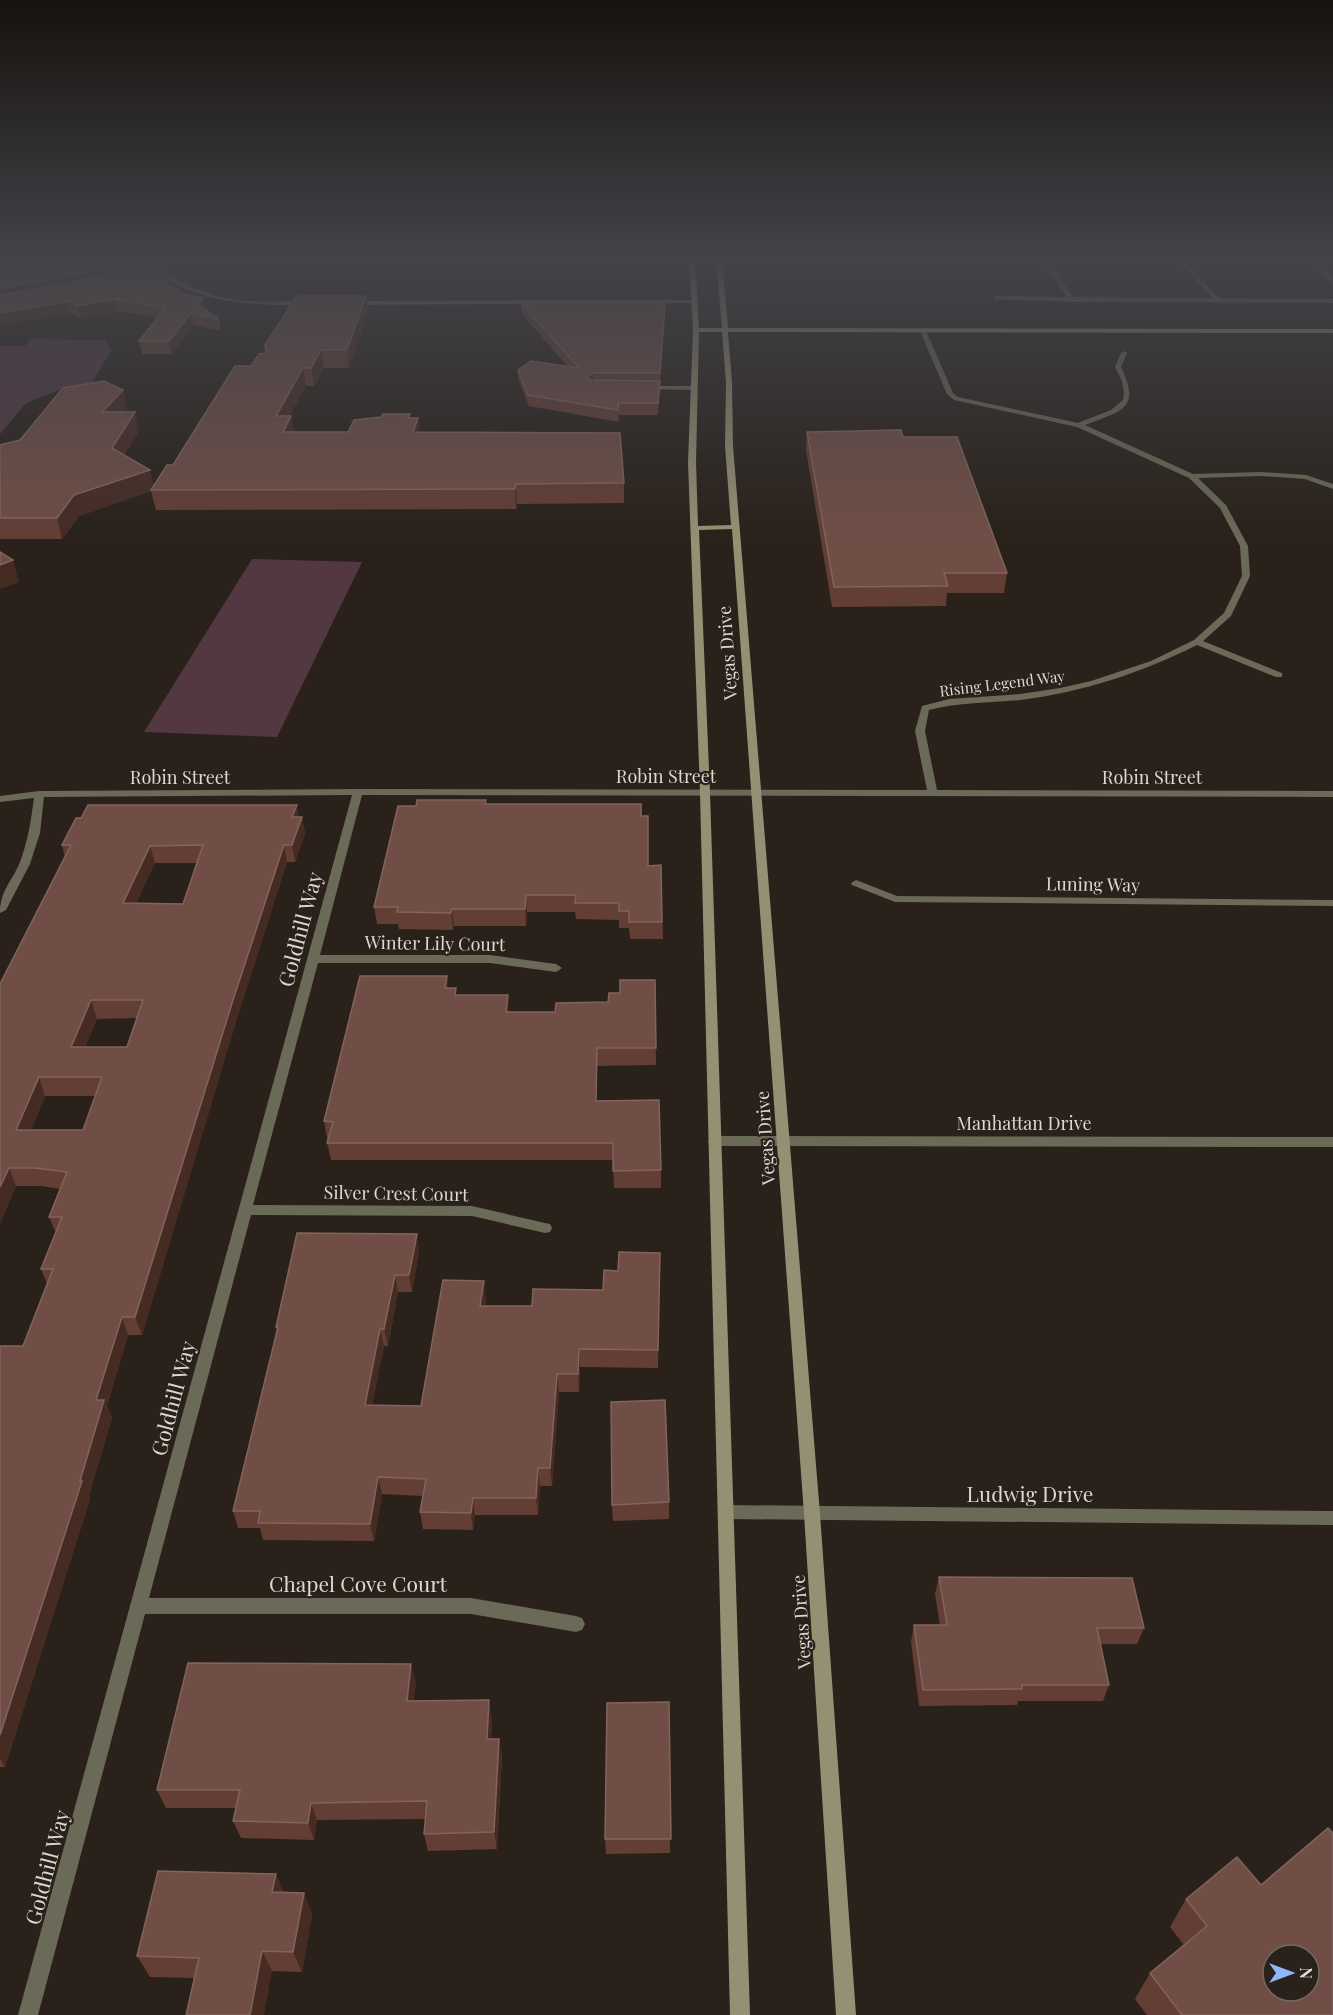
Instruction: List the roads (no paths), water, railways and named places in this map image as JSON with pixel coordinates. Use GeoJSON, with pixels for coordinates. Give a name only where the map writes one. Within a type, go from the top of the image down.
{"type":"FeatureCollection","features":[{"type":"Feature","properties":{"kind":"main road","name":"Vegas Drive"},"geometry":{"type":"LineString","coordinates":[[695,352],[694,528],[705,793],[740,2015]]}},
{"type":"Feature","properties":{"kind":"main road","name":"Vegas Drive"},"geometry":{"type":"LineString","coordinates":[[727,352],[729,446],[812,1514],[846,2015]]}},
{"type":"Feature","properties":{"kind":"main road"},"geometry":{"type":"LineString","coordinates":[[694,528],[735,527]]}},
{"type":"Feature","properties":{"kind":"street","name":"Rising Legend Way"},"geometry":{"type":"LineString","coordinates":[[932,352],[950,394],[956,399],[1079,426],[1192,476],[1223,507],[1244,546],[1246,576],[1228,614],[1197,642],[1154,663],[1094,683],[1020,697],[949,702],[925,708],[920,731],[933,794]]}},
{"type":"Feature","properties":{"kind":"street"},"geometry":{"type":"LineString","coordinates":[[1079,426],[1124,406],[1129,395],[1127,383],[1118,367],[1124,353]]}},
{"type":"Feature","properties":{"kind":"street"},"geometry":{"type":"LineString","coordinates":[[638,388],[693,388]]}},
{"type":"Feature","properties":{"kind":"street"},"geometry":{"type":"LineString","coordinates":[[1192,476],[1261,474],[1306,477],[1333,487]]}},
{"type":"Feature","properties":{"kind":"street"},"geometry":{"type":"LineString","coordinates":[[1197,642],[1279,675]]}},
{"type":"Feature","properties":{"kind":"street","name":"Robin Street"},"geometry":{"type":"LineString","coordinates":[[0,799],[39,795],[358,792],[1333,794]]}},
{"type":"Feature","properties":{"kind":"street","name":"Goldhill Way"},"geometry":{"type":"LineString","coordinates":[[27,2015],[358,792]]}},
{"type":"Feature","properties":{"kind":"street"},"geometry":{"type":"LineString","coordinates":[[0,910],[25,864],[35,832],[39,795]]}},
{"type":"Feature","properties":{"kind":"street","name":"Luning Way"},"geometry":{"type":"LineString","coordinates":[[856,883],[896,899],[1333,903]]}},
{"type":"Feature","properties":{"kind":"street","name":"Winter Lily Court"},"geometry":{"type":"LineString","coordinates":[[312,959],[490,959],[556,968]]}},
{"type":"Feature","properties":{"kind":"street","name":"Manhattan Drive"},"geometry":{"type":"LineString","coordinates":[[715,1141],[1333,1142]]}},
{"type":"Feature","properties":{"kind":"street","name":"Silver Crest Court"},"geometry":{"type":"LineString","coordinates":[[244,1210],[472,1211],[545,1228]]}},
{"type":"Feature","properties":{"kind":"street","name":"Ludwig Drive"},"geometry":{"type":"LineString","coordinates":[[726,1512],[1333,1518]]}},
{"type":"Feature","properties":{"kind":"street","name":"Chapel Cove Court"},"geometry":{"type":"LineString","coordinates":[[138,1606],[471,1606],[576,1624]]}}]}
